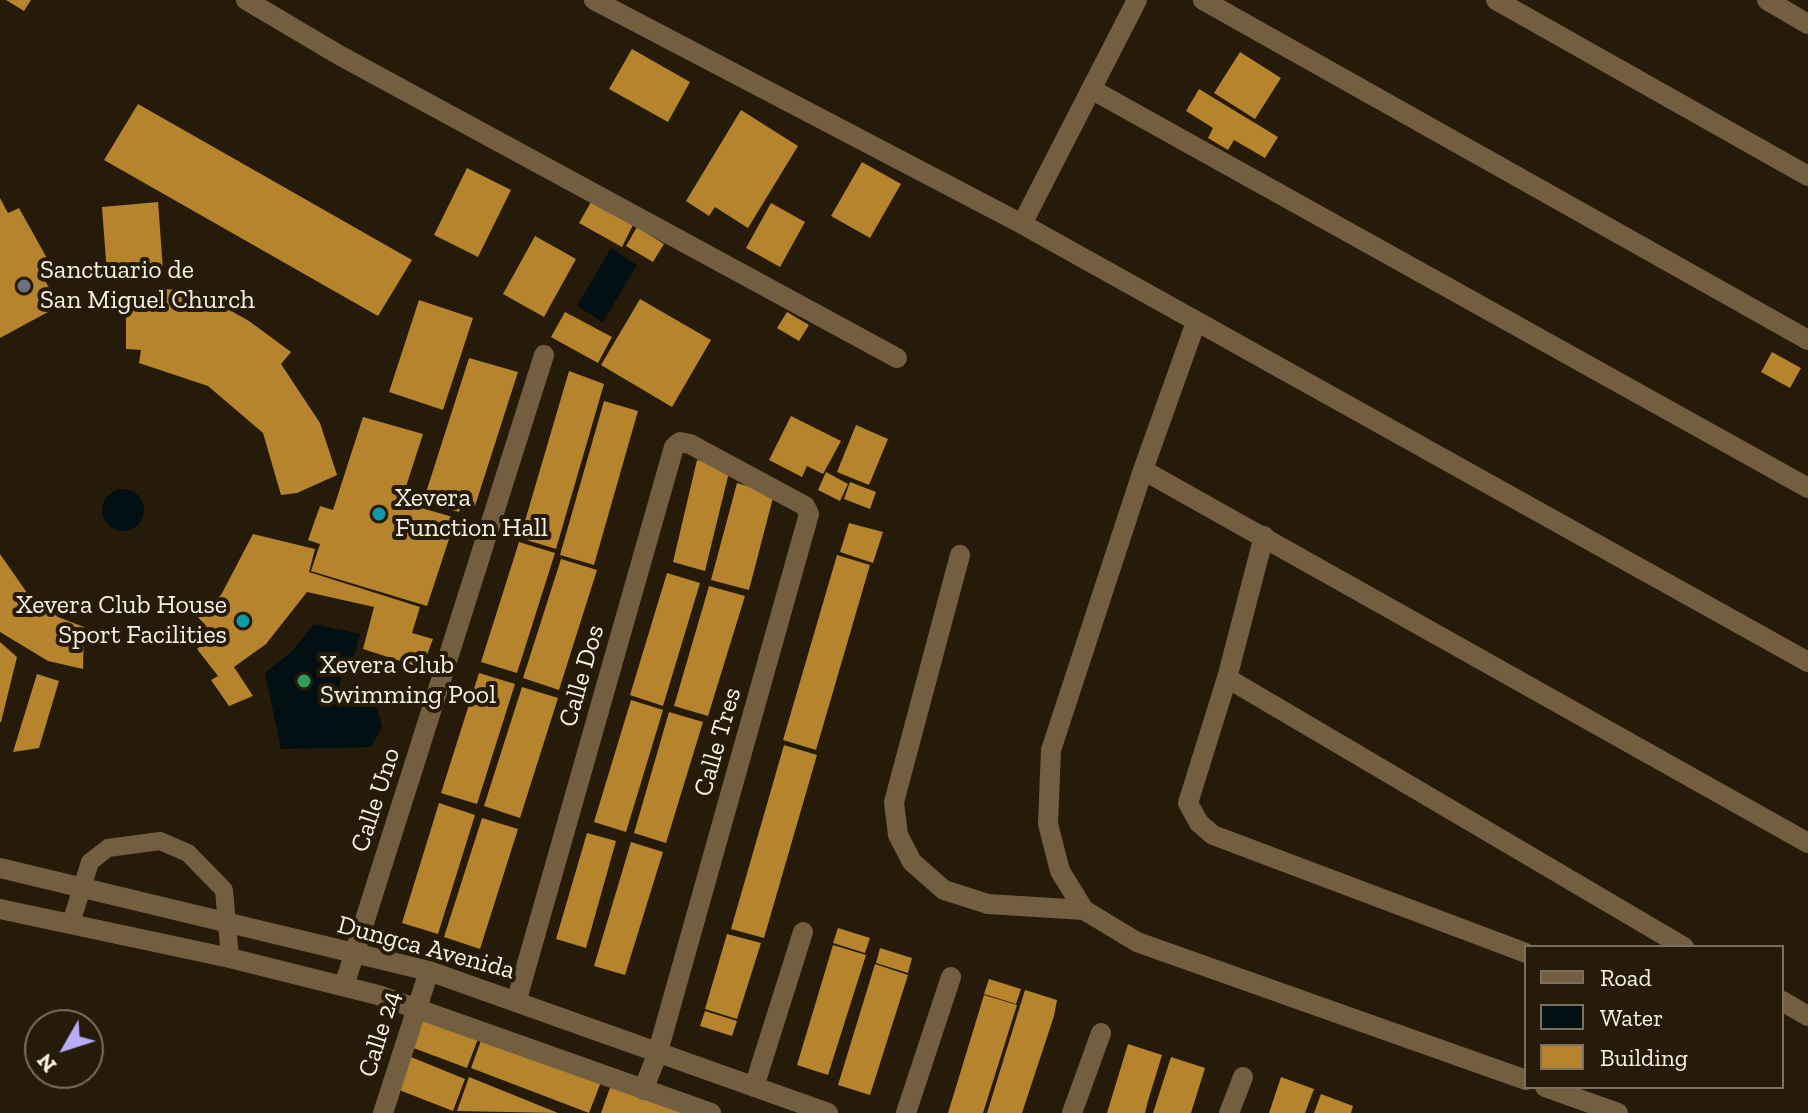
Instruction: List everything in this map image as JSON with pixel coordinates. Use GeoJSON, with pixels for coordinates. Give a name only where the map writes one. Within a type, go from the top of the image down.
{"type":"FeatureCollection","features":[{"type":"Feature","properties":{"kind":"street"},"geometry":{"type":"LineString","coordinates":[[246,0],[339,55],[897,358]]}},
{"type":"Feature","properties":{"kind":"street"},"geometry":{"type":"LineString","coordinates":[[594,0],[1022,224],[1808,662]]}},
{"type":"Feature","properties":{"kind":"street"},"geometry":{"type":"LineString","coordinates":[[1022,224],[1137,0]]}},
{"type":"Feature","properties":{"kind":"street"},"geometry":{"type":"LineString","coordinates":[[1203,0],[1236,7],[1808,340]]}},
{"type":"Feature","properties":{"kind":"street"},"geometry":{"type":"LineString","coordinates":[[1496,0],[1808,176]]}},
{"type":"Feature","properties":{"kind":"street"},"geometry":{"type":"LineString","coordinates":[[1767,0],[1808,24]]}},
{"type":"Feature","properties":{"kind":"street"},"geometry":{"type":"LineString","coordinates":[[1091,89],[1808,488]]}},
{"type":"Feature","properties":{"kind":"street"},"geometry":{"type":"LineString","coordinates":[[1196,322],[1143,470],[1051,750],[1048,824],[1060,871],[1084,910],[1137,942],[1524,1079]]}},
{"type":"Feature","properties":{"kind":"street","name":"Calle Uno"},"geometry":{"type":"LineString","coordinates":[[344,986],[544,355]]}},
{"type":"Feature","properties":{"kind":"street","name":"Calle Dos"},"geometry":{"type":"LineString","coordinates":[[517,999],[674,447],[680,442],[690,444],[748,475]]}},
{"type":"Feature","properties":{"kind":"street"},"geometry":{"type":"LineString","coordinates":[[1143,470],[1808,843]]}},
{"type":"Feature","properties":{"kind":"street","name":"Calle Tres"},"geometry":{"type":"LineString","coordinates":[[657,1055],[809,514],[805,506],[748,475]]}},
{"type":"Feature","properties":{"kind":"street"},"geometry":{"type":"LineString","coordinates":[[1264,536],[1227,678],[1188,803],[1199,823],[1213,835],[1524,952]]}},
{"type":"Feature","properties":{"kind":"street"},"geometry":{"type":"LineString","coordinates":[[960,555],[894,802],[898,835],[912,862],[944,890],[988,904],[1084,910]]}},
{"type":"Feature","properties":{"kind":"street"},"geometry":{"type":"LineString","coordinates":[[1227,678],[1681,945]]}},
{"type":"Feature","properties":{"kind":"street","name":"Dungca Avenida"},"geometry":{"type":"LineString","coordinates":[[0,868],[429,971],[517,999],[657,1055],[828,1113]]}},
{"type":"Feature","properties":{"kind":"street"},"geometry":{"type":"LineString","coordinates":[[0,909],[230,958],[344,986],[711,1113]]}},
{"type":"Feature","properties":{"kind":"street"},"geometry":{"type":"LineString","coordinates":[[754,1087],[803,932]]}},
{"type":"Feature","properties":{"kind":"street","name":"Calle 24"},"geometry":{"type":"LineString","coordinates":[[383,1113],[414,1008],[429,971]]}},
{"type":"Feature","properties":{"kind":"street"},"geometry":{"type":"LineString","coordinates":[[906,1113],[951,977]]}},
{"type":"Feature","properties":{"kind":"street"},"geometry":{"type":"LineString","coordinates":[[1784,1002],[1808,1016]]}},
{"type":"Feature","properties":{"kind":"street"},"geometry":{"type":"LineString","coordinates":[[1072,1113],[1101,1033]]}},
{"type":"Feature","properties":{"kind":"street"},"geometry":{"type":"LineString","coordinates":[[643,1090],[657,1055]]}},
{"type":"Feature","properties":{"kind":"street"},"geometry":{"type":"LineString","coordinates":[[1229,1113],[1243,1077]]}},
{"type":"Feature","properties":{"kind":"street"},"geometry":{"type":"LineString","coordinates":[[1551,1089],[1618,1113]]}},
{"type":"Feature","properties":{"kind":"lane"},"geometry":{"type":"LineString","coordinates":[[71,923],[90,862],[108,848],[160,841],[188,853],[224,890],[230,958]]}},
{"type":"Feature","properties":{"kind":"water"},"geometry":{"type":"Polygon","coordinates":[[[611,248],[637,265],[603,322],[577,306],[611,248]]]}},
{"type":"Feature","properties":{"kind":"water"},"geometry":{"type":"Polygon","coordinates":[[[123,489],[138,495],[144,510],[138,525],[123,531],[108,525],[102,510],[108,495],[123,489]]]}},
{"type":"Feature","properties":{"kind":"water","name":"Xevera Club Swimming Pool"},"geometry":{"type":"Polygon","coordinates":[[[314,624],[360,634],[352,662],[343,662],[339,690],[372,692],[382,727],[371,747],[281,749],[265,673],[292,651],[314,624]]]}},
{"type":"Feature","properties":{"kind":"building"},"geometry":{"type":"Polygon","coordinates":[[[6,0],[31,0],[24,11],[6,0]]]}},
{"type":"Feature","properties":{"kind":"building"},"geometry":{"type":"Polygon","coordinates":[[[632,49],[690,82],[668,122],[609,89],[632,49]]]}},
{"type":"Feature","properties":{"kind":"building"},"geometry":{"type":"Polygon","coordinates":[[[1240,52],[1281,78],[1255,119],[1214,93],[1240,52]]]}},
{"type":"Feature","properties":{"kind":"building"},"geometry":{"type":"Polygon","coordinates":[[[1199,89],[1278,137],[1265,158],[1234,140],[1228,150],[1208,138],[1213,128],[1186,111],[1199,89]]]}},
{"type":"Feature","properties":{"kind":"building"},"geometry":{"type":"Polygon","coordinates":[[[138,104],[412,260],[378,316],[104,160],[138,104]]]}},
{"type":"Feature","properties":{"kind":"building"},"geometry":{"type":"Polygon","coordinates":[[[741,110],[798,146],[748,228],[715,207],[709,216],[686,201],[741,110]]]}},
{"type":"Feature","properties":{"kind":"building"},"geometry":{"type":"Polygon","coordinates":[[[862,162],[901,184],[870,238],[831,216],[862,162]]]}},
{"type":"Feature","properties":{"kind":"building"},"geometry":{"type":"Polygon","coordinates":[[[467,168],[511,190],[478,257],[434,235],[467,168]]]}},
{"type":"Feature","properties":{"kind":"building","name":"Sanctuario de San Miguel Church"},"geometry":{"type":"Polygon","coordinates":[[[0,198],[8,213],[19,208],[48,260],[37,266],[59,306],[0,338],[0,198]]]}},
{"type":"Feature","properties":{"kind":"building"},"geometry":{"type":"Polygon","coordinates":[[[158,202],[163,269],[107,274],[102,207],[158,202]]]}},
{"type":"Feature","properties":{"kind":"building"},"geometry":{"type":"Polygon","coordinates":[[[591,202],[633,225],[622,247],[579,223],[591,202]]]}},
{"type":"Feature","properties":{"kind":"building"},"geometry":{"type":"Polygon","coordinates":[[[771,203],[805,222],[780,267],[746,248],[771,203]]]}},
{"type":"Feature","properties":{"kind":"building"},"geometry":{"type":"Polygon","coordinates":[[[637,227],[664,244],[653,262],[626,246],[637,227]]]}},
{"type":"Feature","properties":{"kind":"building"},"geometry":{"type":"Polygon","coordinates":[[[535,236],[576,259],[544,317],[503,294],[535,236]]]}},
{"type":"Feature","properties":{"kind":"building"},"geometry":{"type":"Polygon","coordinates":[[[162,289],[196,291],[249,321],[291,352],[281,364],[320,423],[337,475],[297,493],[281,495],[263,433],[208,386],[139,363],[141,350],[126,349],[126,306],[160,307],[162,289]]]}},
{"type":"Feature","properties":{"kind":"building"},"geometry":{"type":"Polygon","coordinates":[[[640,299],[711,340],[672,407],[601,365],[640,299]]]}},
{"type":"Feature","properties":{"kind":"building"},"geometry":{"type":"Polygon","coordinates":[[[419,300],[473,318],[443,410],[389,392],[419,300]]]}},
{"type":"Feature","properties":{"kind":"building"},"geometry":{"type":"Polygon","coordinates":[[[565,312],[612,337],[598,363],[551,337],[565,312]]]}},
{"type":"Feature","properties":{"kind":"building"},"geometry":{"type":"Polygon","coordinates":[[[787,312],[809,325],[799,341],[777,328],[787,312]]]}},
{"type":"Feature","properties":{"kind":"building"},"geometry":{"type":"Polygon","coordinates":[[[1772,352],[1801,368],[1790,388],[1761,372],[1772,352]]]}},
{"type":"Feature","properties":{"kind":"building"},"geometry":{"type":"Polygon","coordinates":[[[469,358],[518,372],[475,506],[462,503],[459,512],[423,502],[469,358]]]}},
{"type":"Feature","properties":{"kind":"building"},"geometry":{"type":"Polygon","coordinates":[[[569,371],[604,384],[556,549],[520,538],[569,371]]]}},
{"type":"Feature","properties":{"kind":"building"},"geometry":{"type":"Polygon","coordinates":[[[604,401],[638,411],[594,565],[560,555],[604,401]]]}},
{"type":"Feature","properties":{"kind":"building"},"geometry":{"type":"Polygon","coordinates":[[[791,416],[841,441],[823,474],[807,466],[802,477],[769,460],[791,416]]]}},
{"type":"Feature","properties":{"kind":"building","name":"Xevera Function Hall"},"geometry":{"type":"Polygon","coordinates":[[[363,417],[423,434],[401,502],[456,518],[427,606],[311,571],[320,544],[308,540],[320,506],[333,510],[363,417]]]}},
{"type":"Feature","properties":{"kind":"building"},"geometry":{"type":"Polygon","coordinates":[[[856,425],[888,439],[869,485],[837,472],[856,425]]]}},
{"type":"Feature","properties":{"kind":"building"},"geometry":{"type":"Polygon","coordinates":[[[697,460],[730,468],[705,571],[673,562],[697,460]]]}},
{"type":"Feature","properties":{"kind":"building"},"geometry":{"type":"Polygon","coordinates":[[[826,472],[848,484],[840,501],[818,490],[826,472]]]}},
{"type":"Feature","properties":{"kind":"building"},"geometry":{"type":"Polygon","coordinates":[[[850,482],[876,492],[870,509],[844,499],[850,482]]]}},
{"type":"Feature","properties":{"kind":"building"},"geometry":{"type":"Polygon","coordinates":[[[737,483],[774,494],[749,590],[711,580],[737,483]]]}},
{"type":"Feature","properties":{"kind":"building"},"geometry":{"type":"Polygon","coordinates":[[[849,523],[883,532],[873,563],[840,552],[849,523]]]}},
{"type":"Feature","properties":{"kind":"building","name":"Xevera Club House Sport Facilities"},"geometry":{"type":"Polygon","coordinates":[[[253,534],[315,549],[309,572],[420,607],[412,633],[433,639],[422,668],[363,649],[374,607],[307,592],[266,644],[234,667],[253,696],[229,706],[211,680],[218,676],[197,649],[214,635],[197,616],[221,595],[253,534]]]}},
{"type":"Feature","properties":{"kind":"building"},"geometry":{"type":"Polygon","coordinates":[[[519,542],[555,553],[517,673],[481,662],[519,542]]]}},
{"type":"Feature","properties":{"kind":"building"},"geometry":{"type":"Polygon","coordinates":[[[0,554],[30,597],[58,617],[84,627],[83,669],[48,661],[0,632],[0,554]]]}},
{"type":"Feature","properties":{"kind":"building"},"geometry":{"type":"Polygon","coordinates":[[[837,555],[870,565],[816,750],[783,740],[837,555]]]}},
{"type":"Feature","properties":{"kind":"building"},"geometry":{"type":"Polygon","coordinates":[[[561,559],[597,570],[559,690],[523,678],[561,559]]]}},
{"type":"Feature","properties":{"kind":"building"},"geometry":{"type":"Polygon","coordinates":[[[667,573],[700,583],[663,706],[630,695],[667,573]]]}},
{"type":"Feature","properties":{"kind":"building"},"geometry":{"type":"Polygon","coordinates":[[[709,586],[745,596],[708,716],[674,706],[709,586]]]}},
{"type":"Feature","properties":{"kind":"building"},"geometry":{"type":"Polygon","coordinates":[[[0,642],[17,657],[1,722],[0,722],[0,642]]]}},
{"type":"Feature","properties":{"kind":"building"},"geometry":{"type":"Polygon","coordinates":[[[479,673],[515,684],[477,804],[441,793],[479,673]]]}},
{"type":"Feature","properties":{"kind":"building"},"geometry":{"type":"Polygon","coordinates":[[[37,674],[59,681],[39,748],[13,752],[37,674]]]}},
{"type":"Feature","properties":{"kind":"building"},"geometry":{"type":"Polygon","coordinates":[[[522,687],[558,698],[520,818],[484,806],[522,687]]]}},
{"type":"Feature","properties":{"kind":"building"},"geometry":{"type":"Polygon","coordinates":[[[631,700],[663,710],[626,832],[594,822],[631,700]]]}},
{"type":"Feature","properties":{"kind":"building"},"geometry":{"type":"Polygon","coordinates":[[[669,712],[703,722],[666,843],[634,833],[669,712]]]}},
{"type":"Feature","properties":{"kind":"building"},"geometry":{"type":"Polygon","coordinates":[[[784,745],[817,755],[764,938],[731,929],[784,745]]]}},
{"type":"Feature","properties":{"kind":"building"},"geometry":{"type":"Polygon","coordinates":[[[439,803],[475,815],[438,934],[402,923],[439,803]]]}},
{"type":"Feature","properties":{"kind":"building"},"geometry":{"type":"Polygon","coordinates":[[[482,818],[518,829],[480,949],[444,937],[482,818]]]}},
{"type":"Feature","properties":{"kind":"building"},"geometry":{"type":"Polygon","coordinates":[[[587,833],[616,841],[586,948],[556,939],[587,833]]]}},
{"type":"Feature","properties":{"kind":"building"},"geometry":{"type":"Polygon","coordinates":[[[631,842],[663,852],[625,975],[594,966],[631,842]]]}},
{"type":"Feature","properties":{"kind":"building"},"geometry":{"type":"Polygon","coordinates":[[[838,928],[870,938],[865,953],[833,943],[838,928]]]}},
{"type":"Feature","properties":{"kind":"building"},"geometry":{"type":"Polygon","coordinates":[[[727,934],[761,943],[737,1019],[705,1009],[727,934]]]}},
{"type":"Feature","properties":{"kind":"building"},"geometry":{"type":"Polygon","coordinates":[[[833,945],[866,955],[828,1075],[797,1065],[833,945]]]}},
{"type":"Feature","properties":{"kind":"building"},"geometry":{"type":"Polygon","coordinates":[[[880,948],[912,958],[908,973],[876,963],[880,948]]]}},
{"type":"Feature","properties":{"kind":"building"},"geometry":{"type":"Polygon","coordinates":[[[875,964],[908,975],[870,1095],[838,1085],[875,964]]]}},
{"type":"Feature","properties":{"kind":"building"},"geometry":{"type":"Polygon","coordinates":[[[989,979],[1021,989],[1016,1004],[984,994],[989,979]]]}},
{"type":"Feature","properties":{"kind":"building"},"geometry":{"type":"Polygon","coordinates":[[[1025,990],[1057,1000],[1054,1016],[1022,1113],[987,1113],[1025,990]]]}},
{"type":"Feature","properties":{"kind":"building"},"geometry":{"type":"Polygon","coordinates":[[[984,995],[1017,1005],[983,1113],[948,1113],[984,995]]]}},
{"type":"Feature","properties":{"kind":"building"},"geometry":{"type":"Polygon","coordinates":[[[705,1011],[737,1021],[732,1036],[700,1026],[705,1011]]]}},
{"type":"Feature","properties":{"kind":"building"},"geometry":{"type":"Polygon","coordinates":[[[420,1013],[479,1036],[467,1068],[408,1046],[420,1013]]]}},
{"type":"Feature","properties":{"kind":"building"},"geometry":{"type":"Polygon","coordinates":[[[483,1035],[601,1082],[589,1113],[471,1068],[483,1035]]]}},
{"type":"Feature","properties":{"kind":"building"},"geometry":{"type":"Polygon","coordinates":[[[1128,1044],[1162,1055],[1145,1113],[1107,1113],[1128,1044]]]}},
{"type":"Feature","properties":{"kind":"building"},"geometry":{"type":"Polygon","coordinates":[[[406,1055],[465,1079],[453,1111],[394,1088],[406,1055]]]}},
{"type":"Feature","properties":{"kind":"building"},"geometry":{"type":"Polygon","coordinates":[[[1171,1057],[1205,1068],[1191,1113],[1153,1113],[1171,1057]]]}},
{"type":"Feature","properties":{"kind":"building"},"geometry":{"type":"Polygon","coordinates":[[[469,1077],[484,1083],[558,1113],[457,1111],[469,1077]]]}},
{"type":"Feature","properties":{"kind":"building"},"geometry":{"type":"Polygon","coordinates":[[[1281,1077],[1314,1089],[1305,1113],[1269,1113],[1281,1077]]]}},
{"type":"Feature","properties":{"kind":"building"},"geometry":{"type":"Polygon","coordinates":[[[612,1082],[691,1113],[601,1113],[612,1082]]]}},
{"type":"Feature","properties":{"kind":"building"},"geometry":{"type":"Polygon","coordinates":[[[1321,1094],[1353,1106],[1351,1113],[1314,1113],[1321,1094]]]}},
{"type":"Feature","properties":{"kind":"place","name":"Sanctuario de San Miguel Church"},"geometry":{"type":"Point","coordinates":[24,286]}},
{"type":"Feature","properties":{"kind":"place","name":"Xevera Function Hall"},"geometry":{"type":"Point","coordinates":[379,514]}},
{"type":"Feature","properties":{"kind":"place","name":"Xevera Club House Sport Facilities"},"geometry":{"type":"Point","coordinates":[243,621]}},
{"type":"Feature","properties":{"kind":"place","name":"Xevera Club Swimming Pool"},"geometry":{"type":"Point","coordinates":[304,681]}}]}
